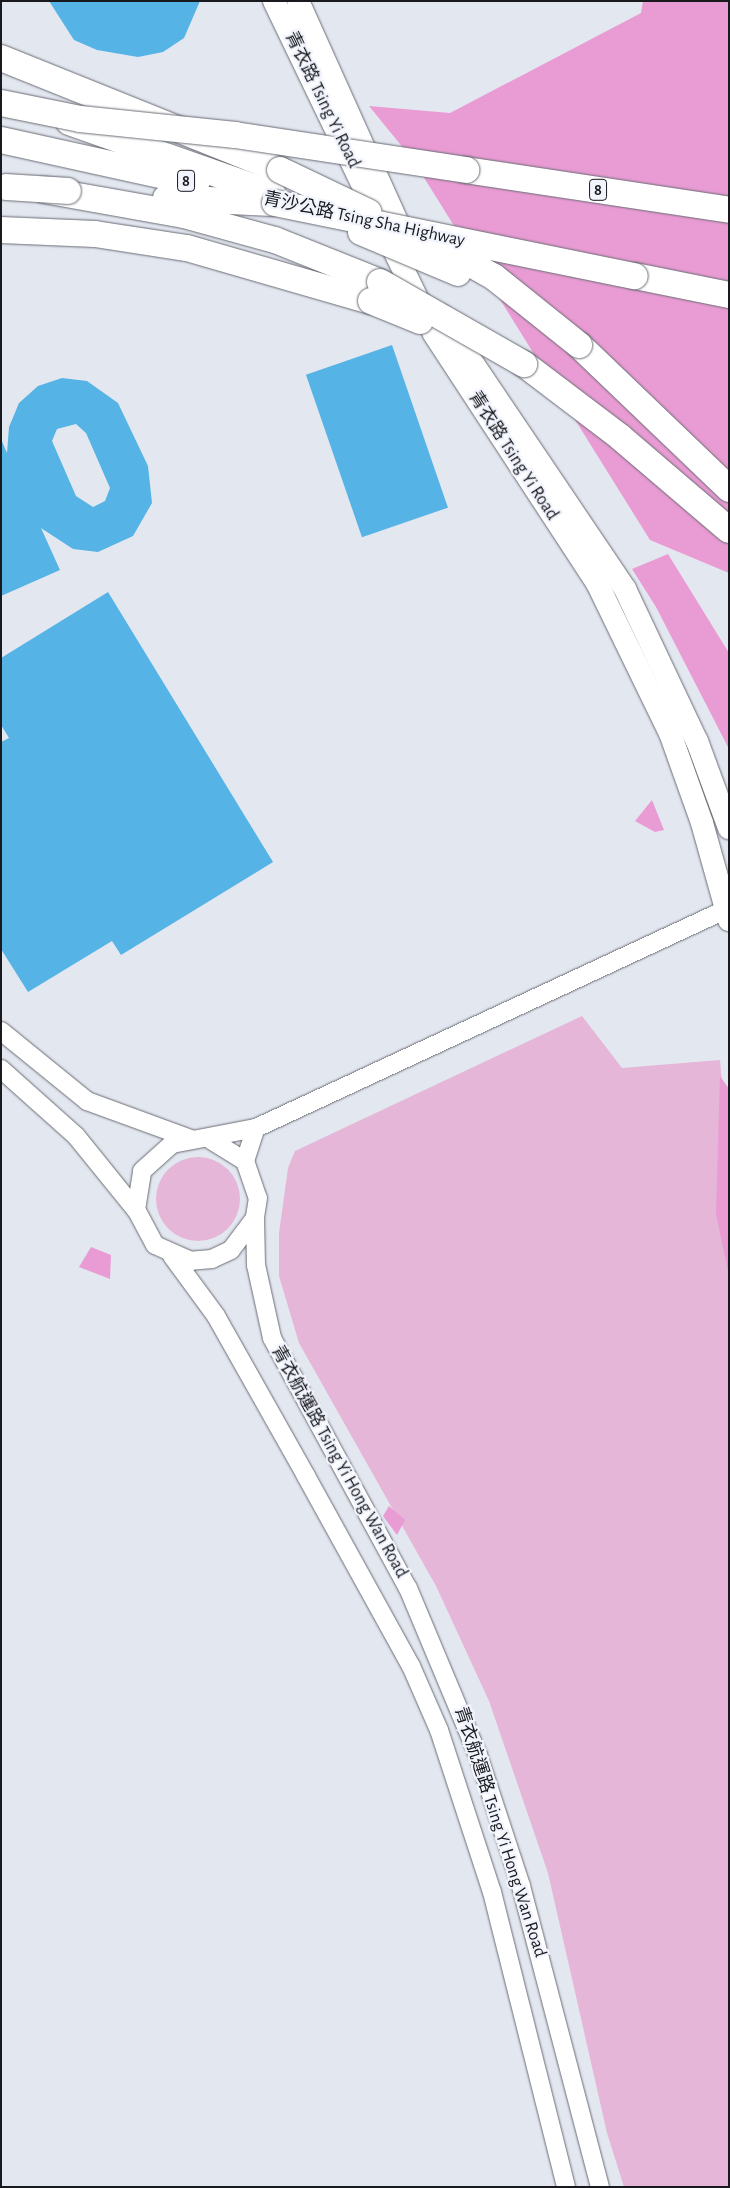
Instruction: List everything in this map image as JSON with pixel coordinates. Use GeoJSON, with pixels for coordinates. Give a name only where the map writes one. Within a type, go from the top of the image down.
{"type":"FeatureCollection","features":[{"type":"Feature","properties":{"kind":"highway"},"geometry":{"type":"LineString","coordinates":[[1,50],[82,89],[235,135]]}},
{"type":"Feature","properties":{"kind":"highway"},"geometry":{"type":"LineString","coordinates":[[1,58],[280,170],[472,262],[579,345],[729,489]]}},
{"type":"Feature","properties":{"kind":"highway"},"geometry":{"type":"LineString","coordinates":[[1,95],[273,194],[461,274],[579,345]]}},
{"type":"Feature","properties":{"kind":"highway","name":"8"},"geometry":{"type":"LineString","coordinates":[[1,103],[80,119],[235,135],[729,210]]}},
{"type":"Feature","properties":{"kind":"highway","name":"青沙公路 Tsing Sha Highway"},"geometry":{"type":"LineString","coordinates":[[1,140],[275,203],[729,295]]}},
{"type":"Feature","properties":{"kind":"highway"},"geometry":{"type":"LineString","coordinates":[[1,185],[275,203]]}},
{"type":"Feature","properties":{"kind":"highway"},"geometry":{"type":"LineString","coordinates":[[1,185],[184,215],[304,250],[380,282],[524,364],[620,437],[729,530]]}},
{"type":"Feature","properties":{"kind":"highway"},"geometry":{"type":"LineString","coordinates":[[1,230],[137,240],[240,261],[371,301],[524,364]]}},
{"type":"Feature","properties":{"kind":"main road","name":"青衣路 Tsing Yi Road"},"geometry":{"type":"LineString","coordinates":[[274,1],[434,334],[598,585],[670,733],[702,823],[728,912]]}},
{"type":"Feature","properties":{"kind":"main road","name":"青衣路 Tsing Yi Road"},"geometry":{"type":"LineString","coordinates":[[298,1],[437,310],[625,589],[697,741],[729,828]]}},
{"type":"Feature","properties":{"kind":"street"},"geometry":{"type":"LineString","coordinates":[[1,1031],[87,1101],[191,1139],[211,1140],[256,1128],[728,912]]}},
{"type":"Feature","properties":{"kind":"street"},"geometry":{"type":"LineString","coordinates":[[1,1069],[76,1136],[136,1210],[143,1229],[172,1256],[191,1261],[212,1259],[231,1250],[255,1218],[258,1198],[246,1161],[256,1128]]}},
{"type":"Feature","properties":{"kind":"street"},"geometry":{"type":"LineString","coordinates":[[136,1210],[140,1178],[155,1155],[191,1139]]}},
{"type":"Feature","properties":{"kind":"street"},"geometry":{"type":"LineString","coordinates":[[211,1140],[246,1161]]}},
{"type":"Feature","properties":{"kind":"street","name":"青衣航運路 Tsing Yi Hong Wan Road"},"geometry":{"type":"LineString","coordinates":[[255,1218],[257,1274],[272,1338],[408,1588],[472,1736],[521,1886],[600,2187]]}},
{"type":"Feature","properties":{"kind":"street","name":"青衣航運路 Tsing Yi Hong Wan Road"},"geometry":{"type":"LineString","coordinates":[[172,1256],[216,1316],[411,1666],[439,1730],[490,1883],[566,2187]]}},
{"type":"Feature","properties":{"kind":"shaded area"},"geometry":{"type":"Polygon","coordinates":[[[643,1],[729,1],[729,573],[650,540],[413,160],[369,106],[450,113],[641,13],[643,1]]]}},
{"type":"Feature","properties":{"kind":"shaded area"},"geometry":{"type":"Polygon","coordinates":[[[668,554],[729,653],[729,749],[656,607],[632,569],[668,554]]]}},
{"type":"Feature","properties":{"kind":"shaded area"},"geometry":{"type":"Polygon","coordinates":[[[652,800],[664,830],[655,832],[635,821],[652,800]]]}},
{"type":"Feature","properties":{"kind":"shaded area"},"geometry":{"type":"Polygon","coordinates":[[[582,1016],[622,1068],[720,1060],[729,1169],[729,2187],[624,2187],[607,2133],[548,1873],[489,1701],[436,1586],[299,1343],[279,1276],[279,1233],[288,1168],[295,1151],[582,1016]]]}},
{"type":"Feature","properties":{"kind":"shaded area"},"geometry":{"type":"Polygon","coordinates":[[[720,1076],[729,1089],[729,1276],[716,1214],[720,1076]]]}},
{"type":"Feature","properties":{"kind":"shaded area"},"geometry":{"type":"Polygon","coordinates":[[[198,1157],[221,1164],[233,1176],[240,1199],[233,1222],[221,1234],[198,1241],[175,1234],[163,1222],[156,1199],[163,1176],[175,1164],[198,1157]]]}},
{"type":"Feature","properties":{"kind":"shaded area"},"geometry":{"type":"Polygon","coordinates":[[[91,1247],[111,1255],[110,1279],[79,1267],[91,1247]]]}},
{"type":"Feature","properties":{"kind":"shaded area"},"geometry":{"type":"Polygon","coordinates":[[[389,1506],[405,1520],[397,1535],[383,1516],[389,1506]]]}},
{"type":"Feature","properties":{"kind":"building"},"geometry":{"type":"Polygon","coordinates":[[[49,1],[200,1],[184,38],[163,52],[138,57],[97,50],[74,40],[49,1]]]}},
{"type":"Feature","properties":{"kind":"building"},"geometry":{"type":"Polygon","coordinates":[[[392,345],[448,508],[362,537],[306,375],[392,345]]]}},
{"type":"Feature","properties":{"kind":"building"},"geometry":{"type":"Polygon","coordinates":[[[62,378],[87,381],[118,403],[148,466],[152,503],[133,536],[98,552],[73,549],[41,528],[60,570],[1,596],[1,439],[7,453],[9,427],[19,403],[38,386],[62,378]],[[76,424],[57,429],[52,441],[76,496],[93,507],[105,501],[110,488],[86,433],[76,424]]]}},
{"type":"Feature","properties":{"kind":"building"},"geometry":{"type":"Polygon","coordinates":[[[108,592],[273,862],[121,955],[112,941],[28,992],[1,949],[1,742],[9,738],[1,725],[1,658],[108,592]]]}}]}
